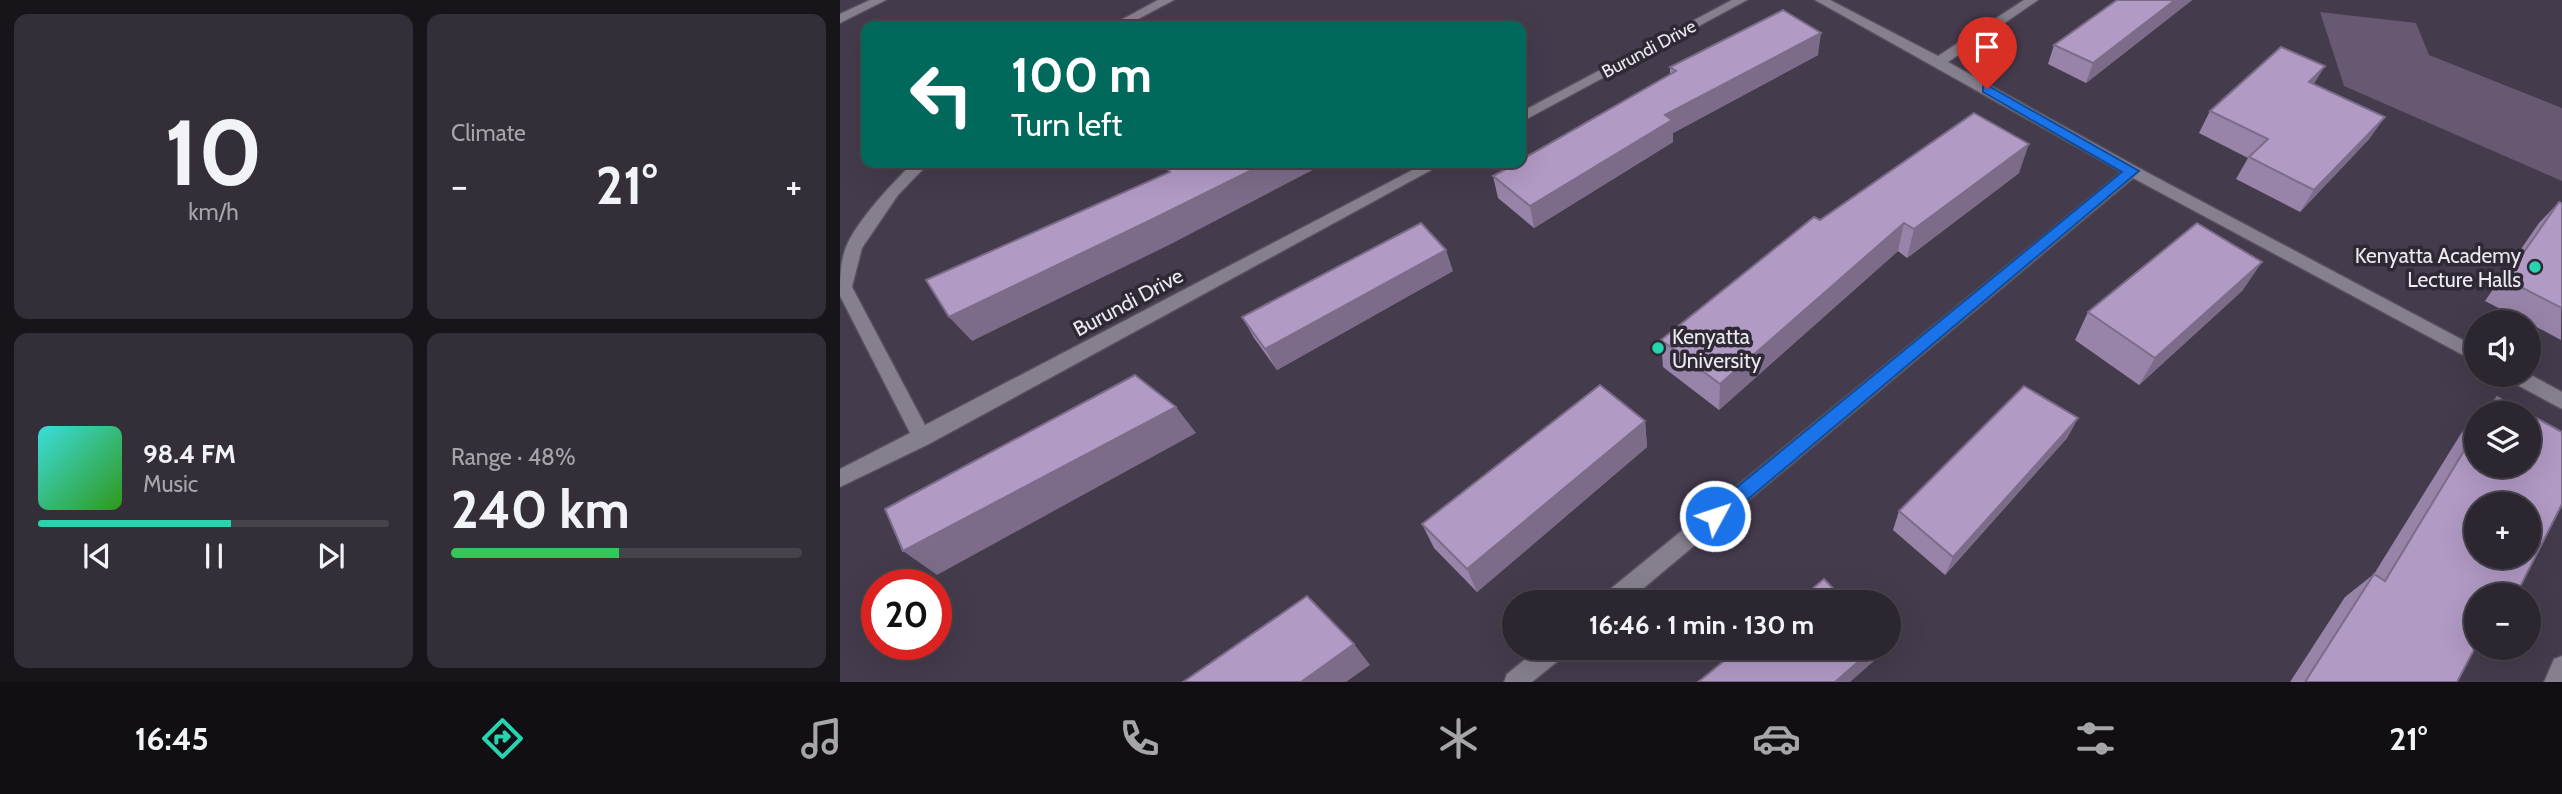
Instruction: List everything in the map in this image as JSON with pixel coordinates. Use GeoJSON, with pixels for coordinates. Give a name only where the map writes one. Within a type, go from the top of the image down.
{"type":"FeatureCollection","features":[{"type":"Feature","properties":{"kind":"lane"},"geometry":{"type":"LineString","coordinates":[[840,19],[880,0]]}},
{"type":"Feature","properties":{"kind":"lane"},"geometry":{"type":"LineString","coordinates":[[1126,21],[1168,0]]}},
{"type":"Feature","properties":{"kind":"lane","name":"Burundi Drive"},"geometry":{"type":"LineString","coordinates":[[1526,115],[1741,0]]}},
{"type":"Feature","properties":{"kind":"lane"},"geometry":{"type":"LineString","coordinates":[[1821,0],[1939,62],[2132,171],[2464,349]]}},
{"type":"Feature","properties":{"kind":"lane"},"geometry":{"type":"LineString","coordinates":[[1939,62],[2032,0]]}},
{"type":"Feature","properties":{"kind":"lane"},"geometry":{"type":"LineString","coordinates":[[917,168],[893,191],[854,247],[844,287],[922,438]]}},
{"type":"Feature","properties":{"kind":"lane","name":"Burundi Drive"},"geometry":{"type":"LineString","coordinates":[[840,479],[922,438],[1428,168]]}},
{"type":"Feature","properties":{"kind":"lane"},"geometry":{"type":"LineString","coordinates":[[1626,590],[2132,171]]}},
{"type":"Feature","properties":{"kind":"lane"},"geometry":{"type":"LineString","coordinates":[[2536,387],[2562,401]]}},
{"type":"Feature","properties":{"kind":"lane"},"geometry":{"type":"LineString","coordinates":[[1515,682],[1542,660]]}},
{"type":"Feature","properties":{"kind":"lane"},"geometry":{"type":"LineString","coordinates":[[2555,682],[2562,667]]}},
{"type":"Feature","properties":{"kind":"shaded area","name":"Kenyatta University"},"geometry":{"type":"Polygon","coordinates":[[[840,0],[2562,0],[2562,682],[840,682],[840,0]]]}},
{"type":"Feature","properties":{"kind":"shaded area"},"geometry":{"type":"Polygon","coordinates":[[[2320,12],[2416,23],[2429,55],[2562,108],[2562,181],[2344,86],[2320,12]]]}},
{"type":"Feature","properties":{"kind":"building"},"geometry":{"type":"Polygon","coordinates":[[[2117,0],[2175,0],[2093,63],[2054,45],[2117,0]]]}},
{"type":"Feature","properties":{"kind":"building"},"geometry":{"type":"Polygon","coordinates":[[[1783,10],[1821,33],[1665,115],[1672,120],[1530,206],[1493,176],[1508,168],[1526,168],[1526,157],[1676,71],[1670,67],[1783,10]]]}},
{"type":"Feature","properties":{"kind":"building"},"geometry":{"type":"Polygon","coordinates":[[[2281,47],[2325,66],[2309,82],[2385,117],[2314,190],[2249,157],[2268,139],[2210,111],[2281,47]]]}},
{"type":"Feature","properties":{"kind":"building"},"geometry":{"type":"Polygon","coordinates":[[[1974,113],[2029,144],[1914,229],[1904,223],[1720,384],[1661,340],[1814,217],[1820,220],[1974,113]]]}},
{"type":"Feature","properties":{"kind":"building"},"geometry":{"type":"Polygon","coordinates":[[[1167,168],[1256,168],[949,317],[926,280],[1170,172],[1167,168]]]}},
{"type":"Feature","properties":{"kind":"building"},"geometry":{"type":"Polygon","coordinates":[[[2559,202],[2562,203],[2562,308],[2505,279],[2559,202]]]}},
{"type":"Feature","properties":{"kind":"building"},"geometry":{"type":"Polygon","coordinates":[[[1421,223],[1446,250],[1265,349],[1242,317],[1421,223]]]}},
{"type":"Feature","properties":{"kind":"building"},"geometry":{"type":"Polygon","coordinates":[[[2197,223],[2262,262],[2155,358],[2088,312],[2197,223]]]}},
{"type":"Feature","properties":{"kind":"building"},"geometry":{"type":"Polygon","coordinates":[[[1135,375],[1176,407],[903,551],[885,509],[1135,375]]]}},
{"type":"Feature","properties":{"kind":"building"},"geometry":{"type":"Polygon","coordinates":[[[1600,385],[1645,421],[1467,569],[1422,524],[1600,385]]]}},
{"type":"Feature","properties":{"kind":"building"},"geometry":{"type":"Polygon","coordinates":[[[2024,386],[2078,418],[1953,557],[1899,511],[2024,386]]]}},
{"type":"Feature","properties":{"kind":"building"},"geometry":{"type":"Polygon","coordinates":[[[2541,421],[2562,432],[2562,504],[2541,546],[2541,492],[2464,492],[2464,569],[2529,569],[2522,583],[2464,583],[2464,660],[2469,660],[2457,682],[2305,682],[2374,574],[2385,581],[2464,451],[2464,478],[2541,478],[2541,421]]]}},
{"type":"Feature","properties":{"kind":"building"},"geometry":{"type":"Polygon","coordinates":[[[1824,579],[1835,590],[1811,590],[1824,579]]]}},
{"type":"Feature","properties":{"kind":"building"},"geometry":{"type":"Polygon","coordinates":[[[1307,596],[1354,644],[1301,682],[1183,682],[1307,596]]]}},
{"type":"Feature","properties":{"kind":"building"},"geometry":{"type":"Polygon","coordinates":[[[1725,660],[1860,660],[1835,682],[1698,682],[1725,660]]]}},
{"type":"Feature","properties":{"kind":"place","name":"Kenyatta Academy Lecture Halls"},"geometry":{"type":"Point","coordinates":[2535,267]}},
{"type":"Feature","properties":{"kind":"place","name":"Kenyatta University"},"geometry":{"type":"Point","coordinates":[1658,348]}},
{"type":"Feature","properties":{"kind":"route"},"geometry":{"type":"LineString","coordinates":[[1715,516],[2132,171],[1987,89]]}}]}
